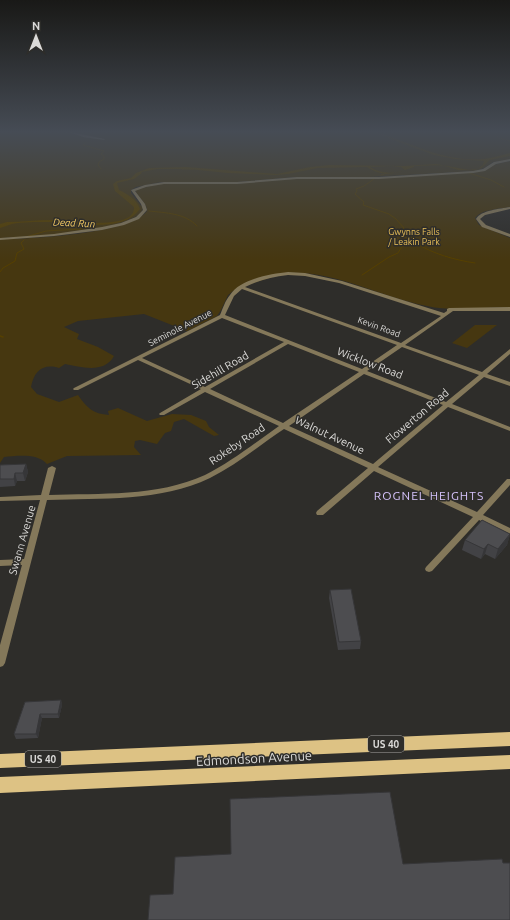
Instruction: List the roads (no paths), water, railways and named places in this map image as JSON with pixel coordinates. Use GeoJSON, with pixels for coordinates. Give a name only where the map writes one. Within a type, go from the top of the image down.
{"type":"FeatureCollection","features":[{"type":"Feature","properties":{"kind":"main road","name":"Edmondson Avenue"},"geometry":{"type":"LineString","coordinates":[[0,760],[165,755],[510,739]]}},
{"type":"Feature","properties":{"kind":"main road","name":"Edmondson Avenue"},"geometry":{"type":"LineString","coordinates":[[0,785],[510,762]]}},
{"type":"Feature","properties":{"kind":"street"},"geometry":{"type":"LineString","coordinates":[[0,239],[58,236],[129,221],[140,216],[145,210],[145,206],[133,190],[156,184],[237,183],[304,178],[394,177],[437,174]]}},
{"type":"Feature","properties":{"kind":"street"},"geometry":{"type":"LineString","coordinates":[[510,208],[484,214],[478,217],[478,219],[484,226],[510,236]]}},
{"type":"Feature","properties":{"kind":"street","name":"Seminole Avenue"},"geometry":{"type":"LineString","coordinates":[[76,389],[140,359],[222,316],[231,297],[242,288],[272,276],[286,274],[309,274],[330,278],[444,315]]}},
{"type":"Feature","properties":{"kind":"street","name":"Kevin Road"},"geometry":{"type":"LineString","coordinates":[[242,288],[510,384]]}},
{"type":"Feature","properties":{"kind":"street"},"geometry":{"type":"LineString","coordinates":[[419,306],[452,310],[510,309]]}},
{"type":"Feature","properties":{"kind":"street","name":"Rokeby Road"},"geometry":{"type":"LineString","coordinates":[[0,499],[138,495],[186,485],[212,474],[452,310]]}},
{"type":"Feature","properties":{"kind":"street","name":"Wicklow Road"},"geometry":{"type":"LineString","coordinates":[[222,316],[510,429]]}},
{"type":"Feature","properties":{"kind":"street","name":"Sidehill Road"},"geometry":{"type":"LineString","coordinates":[[162,414],[288,342]]}},
{"type":"Feature","properties":{"kind":"street","name":"Flowerton Road"},"geometry":{"type":"LineString","coordinates":[[320,513],[510,351]]}},
{"type":"Feature","properties":{"kind":"street","name":"Walnut Avenue"},"geometry":{"type":"LineString","coordinates":[[140,359],[510,531]]}},
{"type":"Feature","properties":{"kind":"street","name":"Swann Avenue"},"geometry":{"type":"LineString","coordinates":[[0,663],[52,468]]}},
{"type":"Feature","properties":{"kind":"street"},"geometry":{"type":"LineString","coordinates":[[429,569],[510,481]]}},
{"type":"Feature","properties":{"kind":"street"},"geometry":{"type":"LineString","coordinates":[[0,563],[27,562]]}},
{"type":"Feature","properties":{"kind":"water","name":"Dead Run"},"geometry":{"type":"Polygon","coordinates":[[[135,174],[141,174],[134,179],[117,183],[119,190],[132,198],[140,209],[132,217],[122,222],[98,225],[25,222],[0,228],[0,224],[7,222],[51,220],[98,223],[124,220],[132,215],[134,207],[115,191],[113,184],[117,181],[131,178],[135,174]]]}},
{"type":"Feature","properties":{"kind":"water"},"geometry":{"type":"Polygon","coordinates":[[[250,174],[277,174],[288,174],[275,175],[250,174]]]}},
{"type":"Feature","properties":{"kind":"waterway"},"geometry":{"type":"LineString","coordinates":[[472,174],[491,180],[504,187]]}},
{"type":"Feature","properties":{"kind":"waterway"},"geometry":{"type":"LineString","coordinates":[[362,275],[389,257],[398,253],[406,240],[401,233],[404,228],[396,219],[389,214],[363,205],[364,202],[355,194],[357,191],[356,189],[364,186],[374,179]]}},
{"type":"Feature","properties":{"kind":"waterway"},"geometry":{"type":"LineString","coordinates":[[149,211],[181,216],[187,218],[197,226]]}},
{"type":"Feature","properties":{"kind":"waterway","name":"Dead Run"},"geometry":{"type":"LineString","coordinates":[[29,236],[46,231],[81,229],[92,225]]}},
{"type":"Feature","properties":{"kind":"waterway"},"geometry":{"type":"LineString","coordinates":[[404,230],[414,242],[423,247],[452,258],[475,263]]}},
{"type":"Feature","properties":{"kind":"waterway"},"geometry":{"type":"LineString","coordinates":[[0,272],[3,268],[15,261],[17,253],[24,249],[21,243],[24,240]]}},
{"type":"Feature","properties":{"kind":"district","name":"ROGNEL HEIGHTS"},"geometry":{"type":"Point","coordinates":[429,495]}},
{"type":"Feature","properties":{"kind":"park label","name":"Gwynns Falls / Leakin Park"},"geometry":{"type":"Point","coordinates":[414,238]}}]}
